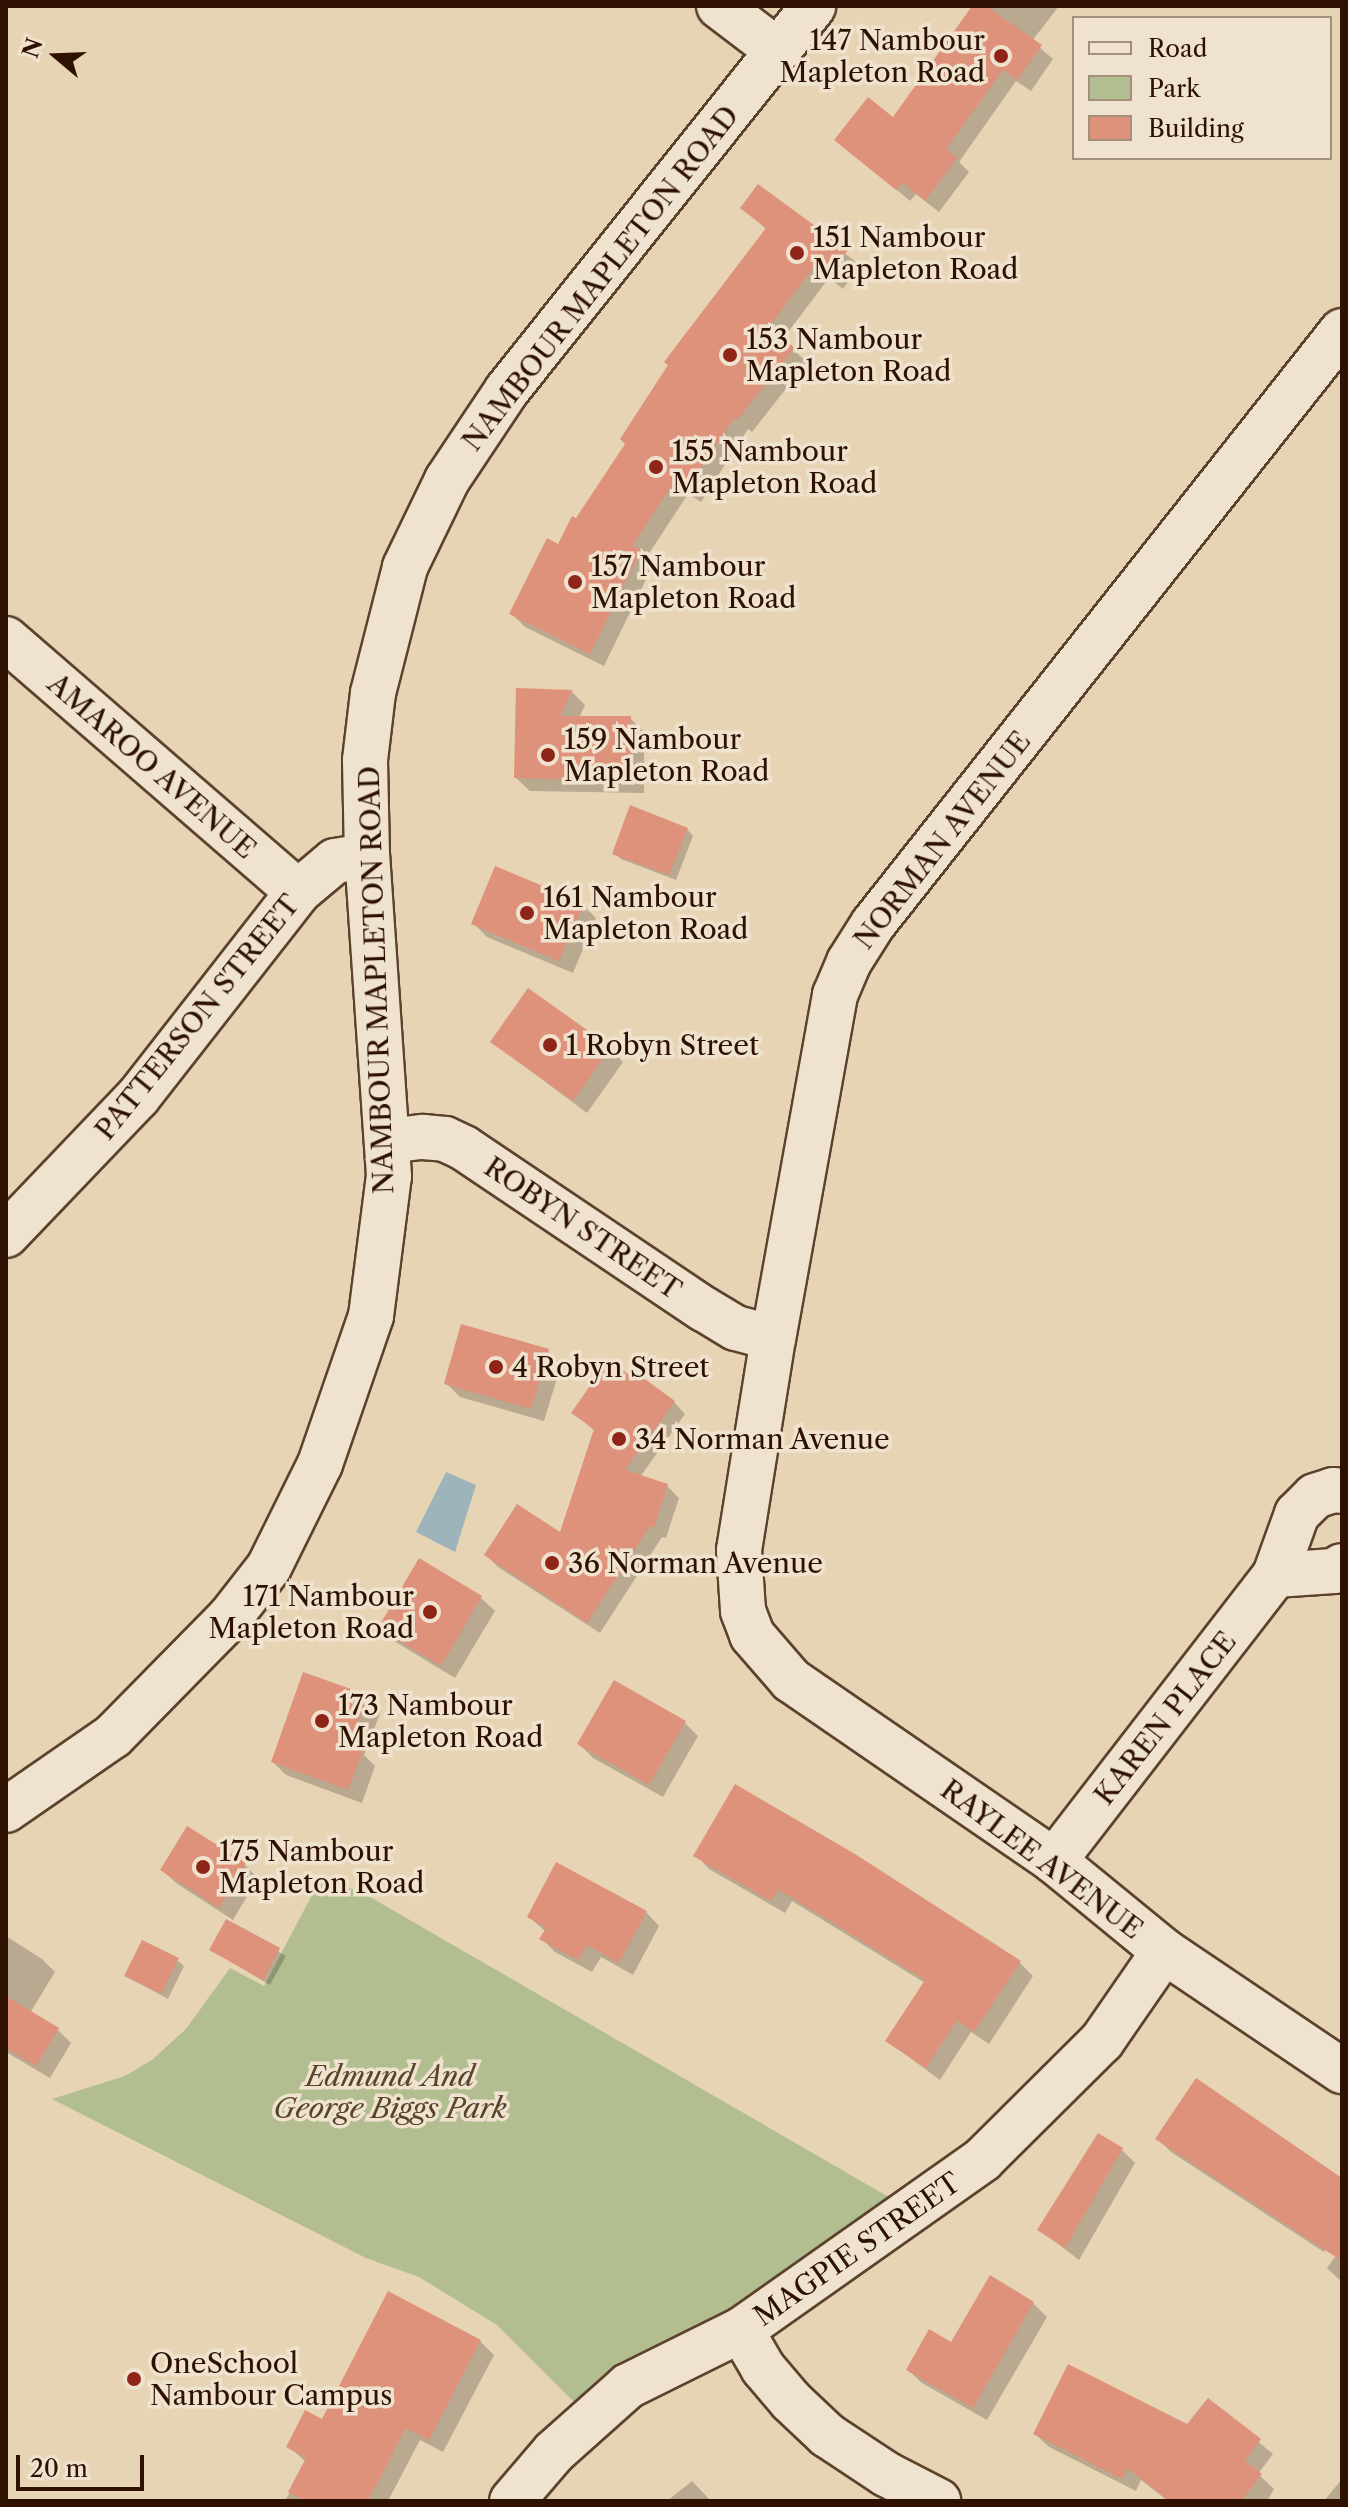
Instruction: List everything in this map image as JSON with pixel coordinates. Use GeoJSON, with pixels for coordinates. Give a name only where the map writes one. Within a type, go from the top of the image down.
{"type":"FeatureCollection","features":[{"type":"Feature","properties":{"kind":"street"},"geometry":{"type":"LineString","coordinates":[[719,6],[777,50]]}},
{"type":"Feature","properties":{"kind":"street","name":"NAMBOUR MAPLETON ROAD"},"geometry":{"type":"LineString","coordinates":[[6,1810],[113,1736],[183,1667],[269,1567],[320,1464],[371,1316],[389,1176],[367,856],[365,760],[373,693],[405,567],[427,518],[507,390],[813,6]]}},
{"type":"Feature","properties":{"kind":"street","name":"NORMAN AVENUE"},"geometry":{"type":"LineString","coordinates":[[752,1635],[743,1611],[739,1550],[773,1338],[835,995],[849,962],[873,924],[1342,331]]}},
{"type":"Feature","properties":{"kind":"street","name":"AMAROO AVENUE"},"geometry":{"type":"LineString","coordinates":[[6,639],[298,892]]}},
{"type":"Feature","properties":{"kind":"street","name":"PATTERSON STREET"},"geometry":{"type":"LineString","coordinates":[[6,1235],[138,1097],[298,892],[335,861],[367,856]]}},
{"type":"Feature","properties":{"kind":"street","name":"ROBYN STREET"},"geometry":{"type":"LineString","coordinates":[[388,1141],[434,1138],[464,1148],[704,1309],[736,1328],[773,1338]]}},
{"type":"Feature","properties":{"kind":"street","name":"KAREN PLACE"},"geometry":{"type":"LineString","coordinates":[[1054,1861],[1275,1575],[1297,1514],[1315,1496],[1342,1491]]}},
{"type":"Feature","properties":{"kind":"street"},"geometry":{"type":"LineString","coordinates":[[1275,1575],[1334,1571],[1342,1566]]}},
{"type":"Feature","properties":{"kind":"street","name":"RAYLEE AVENUE"},"geometry":{"type":"LineString","coordinates":[[752,1635],[791,1680],[1054,1861],[1164,1951],[1342,2071]]}},
{"type":"Feature","properties":{"kind":"street","name":"MAGPIE STREET"},"geometry":{"type":"LineString","coordinates":[[512,2501],[554,2452],[628,2386],[741,2330],[983,2159],[1102,2041],[1164,1951]]}},
{"type":"Feature","properties":{"kind":"street"},"geometry":{"type":"LineString","coordinates":[[741,2330],[763,2368],[791,2401],[827,2435],[886,2474],[938,2501]]}},
{"type":"Feature","properties":{"kind":"green space","name":"Edmund And George Biggs Park"},"geometry":{"type":"Polygon","coordinates":[[[322,1876],[370,1897],[913,2211],[591,2419],[497,2325],[419,2277],[366,2258],[52,2099],[125,2076],[152,2060],[186,2029],[230,1968],[264,1986],[322,1876]]]}},
{"type":"Feature","properties":{"kind":"water"},"geometry":{"type":"Polygon","coordinates":[[[446,1472],[476,1485],[455,1552],[416,1532],[446,1472]]]}},
{"type":"Feature","properties":{"kind":"building"},"geometry":{"type":"Polygon","coordinates":[[[972,6],[986,6],[1042,45],[1017,80],[1003,70],[946,149],[957,158],[925,201],[903,183],[896,190],[834,140],[868,97],[893,117],[972,6]]]}},
{"type":"Feature","properties":{"kind":"building"},"geometry":{"type":"Polygon","coordinates":[[[758,184],[848,250],[828,277],[814,266],[769,327],[795,348],[737,420],[734,418],[686,490],[674,482],[632,546],[641,550],[590,654],[509,614],[547,538],[558,544],[572,516],[576,518],[625,444],[620,439],[668,365],[664,362],[766,228],[740,208],[758,184]]]}},
{"type":"Feature","properties":{"kind":"building"},"geometry":{"type":"Polygon","coordinates":[[[516,688],[573,690],[560,716],[631,716],[631,781],[514,778],[516,688]]]}},
{"type":"Feature","properties":{"kind":"building"},"geometry":{"type":"Polygon","coordinates":[[[630,805],[688,828],[669,875],[612,854],[630,805]]]}},
{"type":"Feature","properties":{"kind":"building","name":"161 Nambour Mapleton Road"},"geometry":{"type":"Polygon","coordinates":[[[495,866],[584,903],[559,961],[471,924],[495,866]]]}},
{"type":"Feature","properties":{"kind":"building","name":"1 Robyn Street"},"geometry":{"type":"Polygon","coordinates":[[[528,988],[611,1047],[573,1101],[490,1042],[528,988]]]}},
{"type":"Feature","properties":{"kind":"building","name":"4 Robyn Street"},"geometry":{"type":"Polygon","coordinates":[[[461,1324],[549,1349],[531,1409],[444,1384],[461,1324]]]}},
{"type":"Feature","properties":{"kind":"building"},"geometry":{"type":"Polygon","coordinates":[[[608,1360],[631,1376],[635,1372],[675,1401],[625,1470],[668,1484],[654,1528],[650,1526],[587,1623],[484,1555],[517,1504],[560,1532],[594,1429],[571,1413],[608,1360]]]}},
{"type":"Feature","properties":{"kind":"building","name":"171 Nambour Mapleton Road"},"geometry":{"type":"Polygon","coordinates":[[[419,1558],[482,1596],[441,1666],[378,1628],[419,1558]]]}},
{"type":"Feature","properties":{"kind":"building","name":"173 Nambour Mapleton Road"},"geometry":{"type":"Polygon","coordinates":[[[303,1672],[368,1695],[349,1746],[363,1751],[348,1790],[271,1762],[303,1672]]]}},
{"type":"Feature","properties":{"kind":"building"},"geometry":{"type":"Polygon","coordinates":[[[614,1680],[686,1721],[649,1785],[577,1744],[614,1680]]]}},
{"type":"Feature","properties":{"kind":"building"},"geometry":{"type":"Polygon","coordinates":[[[735,1784],[855,1854],[1021,1961],[974,2032],[957,2020],[926,2068],[885,2041],[925,1980],[778,1889],[771,1901],[693,1856],[735,1784]]]}},
{"type":"Feature","properties":{"kind":"building","name":"175 Nambour Mapleton Road"},"geometry":{"type":"Polygon","coordinates":[[[187,1826],[246,1863],[219,1908],[160,1870],[187,1826]]]}},
{"type":"Feature","properties":{"kind":"building"},"geometry":{"type":"Polygon","coordinates":[[[556,1862],[647,1911],[619,1963],[587,1945],[578,1960],[539,1939],[546,1928],[527,1917],[556,1862]]]}},
{"type":"Feature","properties":{"kind":"building"},"geometry":{"type":"Polygon","coordinates":[[[226,1919],[280,1948],[263,1980],[209,1950],[226,1919]]]}},
{"type":"Feature","properties":{"kind":"building"},"geometry":{"type":"Polygon","coordinates":[[[142,1940],[179,1958],[161,1994],[124,1976],[142,1940]]]}},
{"type":"Feature","properties":{"kind":"building"},"geometry":{"type":"Polygon","coordinates":[[[6,1996],[59,2028],[36,2066],[6,2048],[6,1996]]]}},
{"type":"Feature","properties":{"kind":"building"},"geometry":{"type":"Polygon","coordinates":[[[1196,2078],[1342,2178],[1342,2261],[1155,2139],[1196,2078]]]}},
{"type":"Feature","properties":{"kind":"building"},"geometry":{"type":"Polygon","coordinates":[[[1098,2133],[1123,2148],[1065,2248],[1037,2230],[1098,2133]]]}},
{"type":"Feature","properties":{"kind":"building"},"geometry":{"type":"Polygon","coordinates":[[[990,2275],[1034,2302],[973,2408],[906,2370],[929,2329],[951,2342],[990,2275]]]}},
{"type":"Feature","properties":{"kind":"building"},"geometry":{"type":"Polygon","coordinates":[[[388,2291],[481,2340],[429,2440],[406,2428],[368,2501],[306,2501],[288,2492],[306,2458],[286,2447],[305,2410],[322,2419],[388,2291]]]}},
{"type":"Feature","properties":{"kind":"building"},"geometry":{"type":"Polygon","coordinates":[[[1068,2364],[1187,2424],[1208,2398],[1261,2439],[1245,2461],[1262,2474],[1241,2501],[1169,2501],[1127,2468],[1122,2479],[1033,2434],[1068,2364]]]}},
{"type":"Feature","properties":{"kind":"place","name":"147 Nambour Mapleton Road"},"geometry":{"type":"Point","coordinates":[1001,56]}},
{"type":"Feature","properties":{"kind":"place","name":"151 Nambour Mapleton Road"},"geometry":{"type":"Point","coordinates":[797,253]}},
{"type":"Feature","properties":{"kind":"place","name":"153 Nambour Mapleton Road"},"geometry":{"type":"Point","coordinates":[730,355]}},
{"type":"Feature","properties":{"kind":"place","name":"155 Nambour Mapleton Road"},"geometry":{"type":"Point","coordinates":[656,467]}},
{"type":"Feature","properties":{"kind":"place","name":"157 Nambour Mapleton Road"},"geometry":{"type":"Point","coordinates":[575,582]}},
{"type":"Feature","properties":{"kind":"place","name":"159 Nambour Mapleton Road"},"geometry":{"type":"Point","coordinates":[548,755]}},
{"type":"Feature","properties":{"kind":"place","name":"161 Nambour Mapleton Road"},"geometry":{"type":"Point","coordinates":[527,913]}},
{"type":"Feature","properties":{"kind":"place","name":"1 Robyn Street"},"geometry":{"type":"Point","coordinates":[550,1045]}},
{"type":"Feature","properties":{"kind":"place","name":"4 Robyn Street"},"geometry":{"type":"Point","coordinates":[496,1367]}},
{"type":"Feature","properties":{"kind":"place","name":"34 Norman Avenue"},"geometry":{"type":"Point","coordinates":[619,1439]}},
{"type":"Feature","properties":{"kind":"place","name":"36 Norman Avenue"},"geometry":{"type":"Point","coordinates":[552,1563]}},
{"type":"Feature","properties":{"kind":"place","name":"171 Nambour Mapleton Road"},"geometry":{"type":"Point","coordinates":[430,1612]}},
{"type":"Feature","properties":{"kind":"place","name":"173 Nambour Mapleton Road"},"geometry":{"type":"Point","coordinates":[322,1721]}},
{"type":"Feature","properties":{"kind":"place","name":"175 Nambour Mapleton Road"},"geometry":{"type":"Point","coordinates":[203,1867]}},
{"type":"Feature","properties":{"kind":"place","name":"OneSchool Nambour Campus"},"geometry":{"type":"Point","coordinates":[134,2379]}}]}
